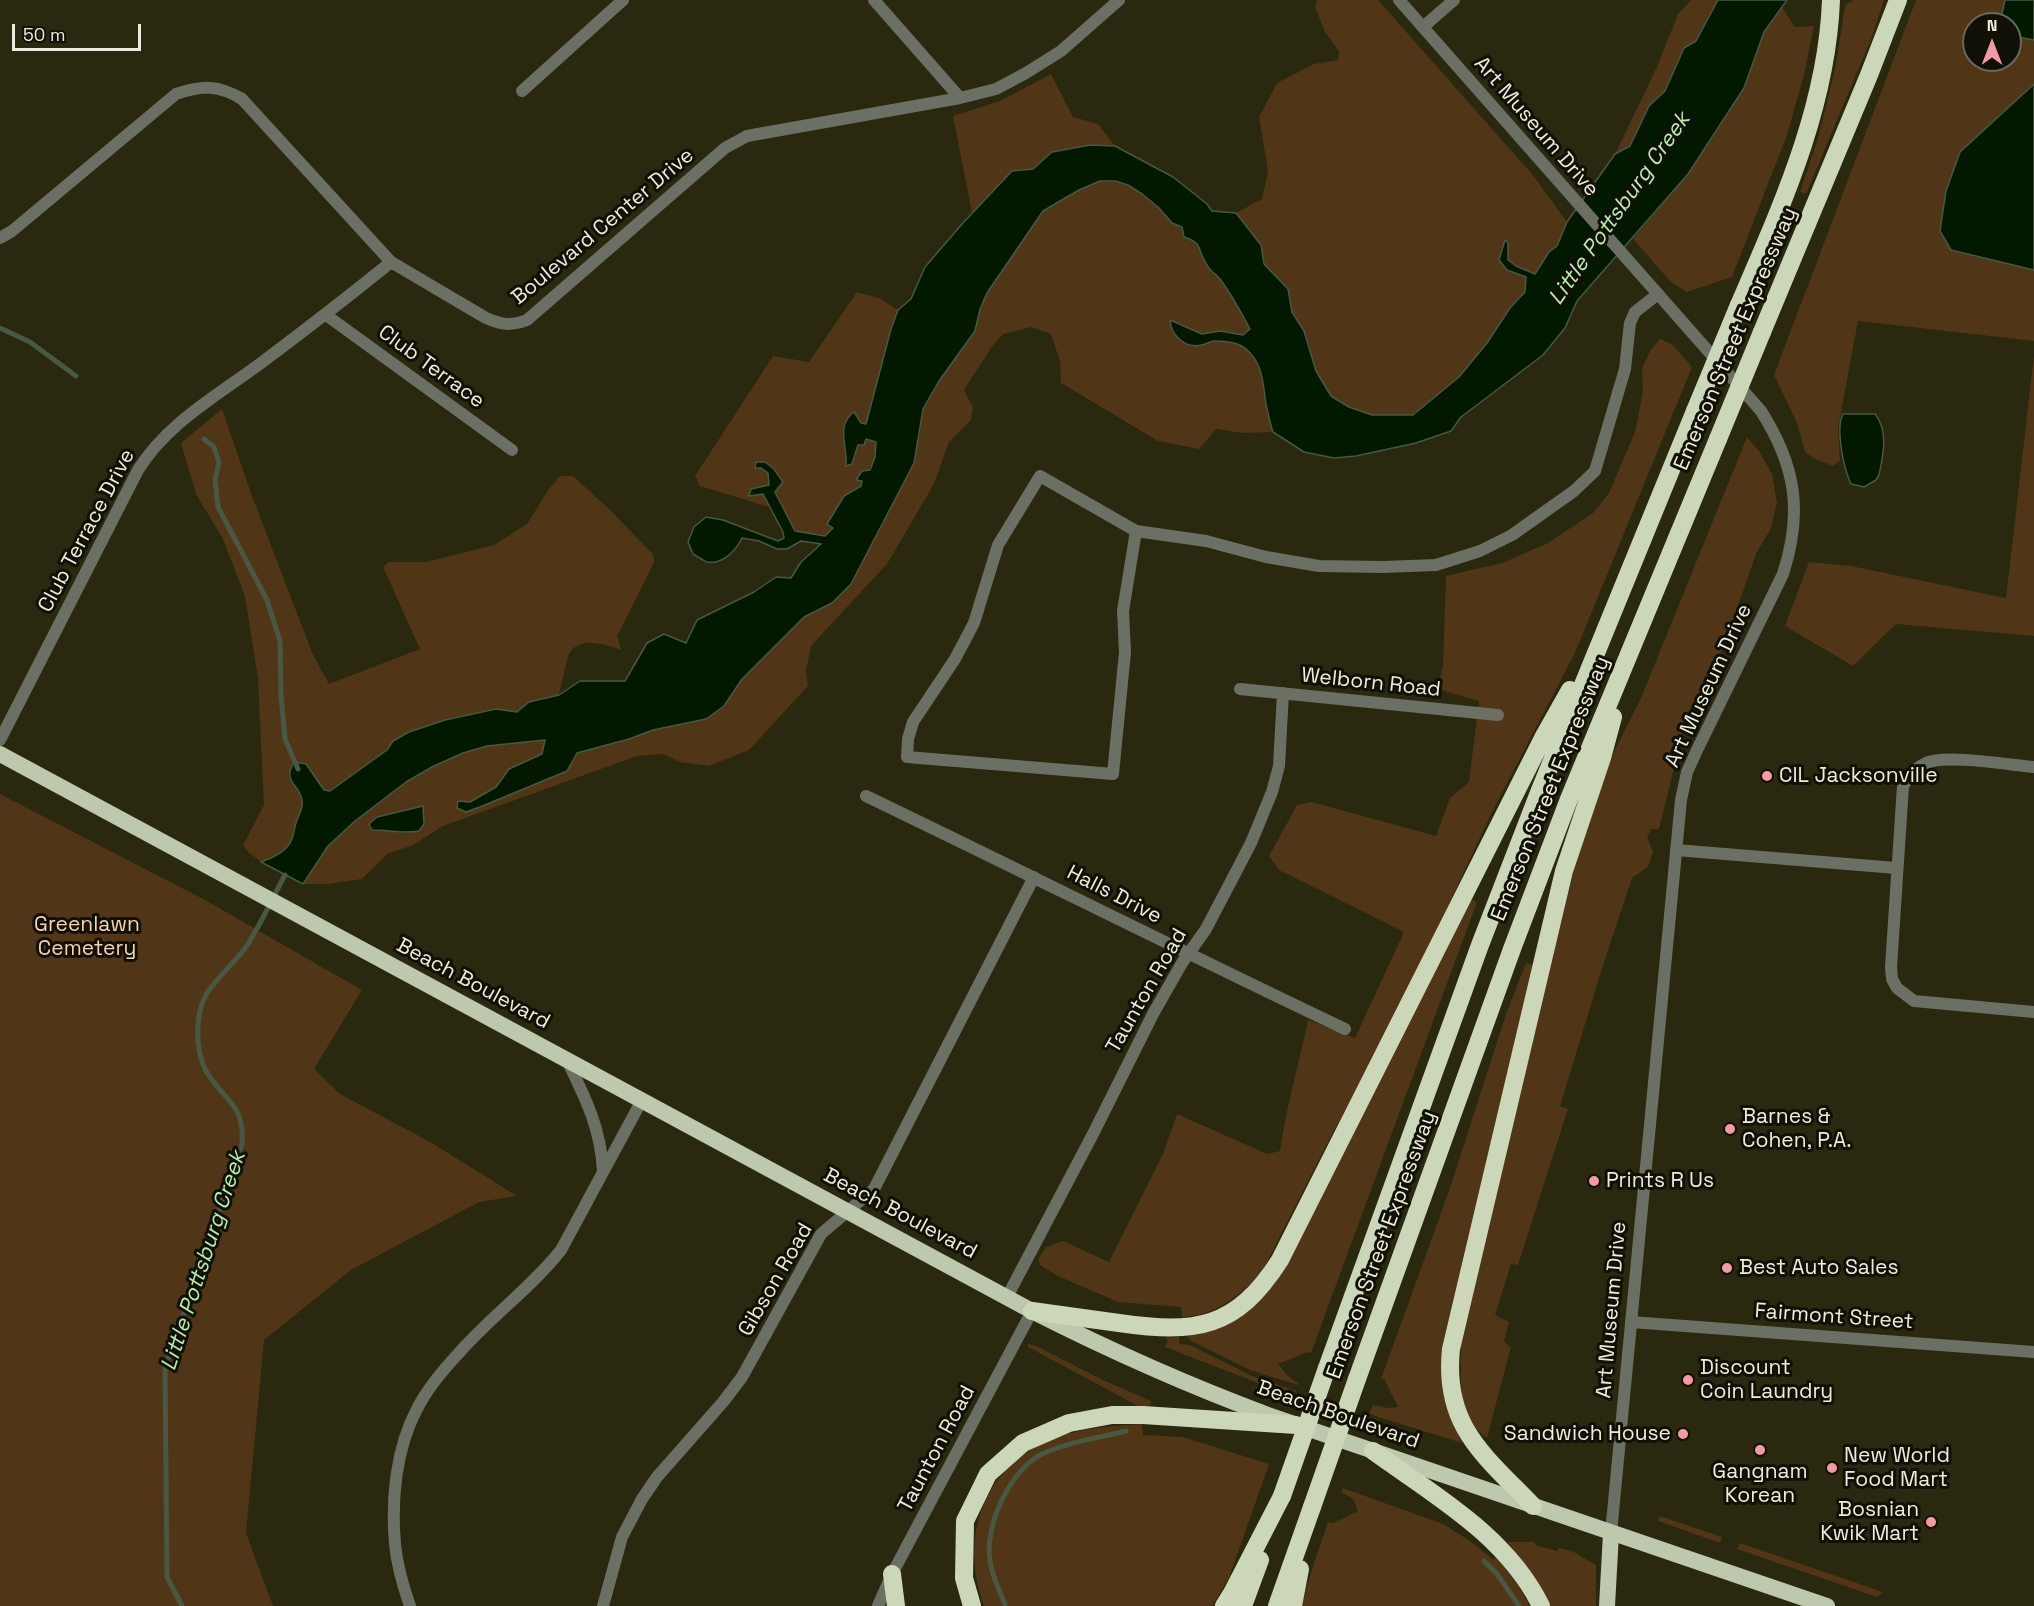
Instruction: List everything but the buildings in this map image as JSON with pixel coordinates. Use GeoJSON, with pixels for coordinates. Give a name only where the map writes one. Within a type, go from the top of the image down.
{"type":"FeatureCollection","features":[{"type":"Feature","properties":{"kind":"highway","name":"Emerson Street Expressway"},"geometry":{"type":"LineString","coordinates":[[1277,1606],[1512,949],[1569,799],[1842,141],[1898,0]]}},
{"type":"Feature","properties":{"kind":"highway","name":"Emerson Street Expressway"},"geometry":{"type":"LineString","coordinates":[[1244,1606],[1327,1368],[1480,945],[1605,628],[1792,180],[1821,77],[1831,4]]}},
{"type":"Feature","properties":{"kind":"highway"},"geometry":{"type":"LineString","coordinates":[[1032,1311],[1150,1327],[1181,1328],[1210,1322],[1239,1308],[1268,1279],[1280,1260],[1543,738],[1605,628]]}},
{"type":"Feature","properties":{"kind":"highway"},"geometry":{"type":"LineString","coordinates":[[1533,1506],[1468,1436],[1454,1403],[1450,1385],[1451,1349],[1564,871],[1602,758],[1634,640]]}},
{"type":"Feature","properties":{"kind":"highway","name":"Beach Boulevard"},"geometry":{"type":"LineString","coordinates":[[0,754],[1032,1311],[1096,1343],[1153,1369],[1296,1425],[1611,1533],[1792,1600],[1827,1606]]}},
{"type":"Feature","properties":{"kind":"highway"},"geometry":{"type":"LineString","coordinates":[[972,1606],[964,1578],[965,1521],[988,1474],[1023,1443],[1069,1423],[1112,1415],[1296,1425]]}},
{"type":"Feature","properties":{"kind":"highway"},"geometry":{"type":"LineString","coordinates":[[1373,1451],[1490,1539],[1522,1575],[1541,1606]]}},
{"type":"Feature","properties":{"kind":"highway"},"geometry":{"type":"LineString","coordinates":[[1224,1606],[1282,1496]]}},
{"type":"Feature","properties":{"kind":"highway"},"geometry":{"type":"LineString","coordinates":[[1293,1606],[1312,1507]]}},
{"type":"Feature","properties":{"kind":"highway"},"geometry":{"type":"LineString","coordinates":[[1607,1606],[1611,1533]]}},
{"type":"Feature","properties":{"kind":"highway"},"geometry":{"type":"LineString","coordinates":[[892,1575],[896,1606]]}},
{"type":"Feature","properties":{"kind":"street"},"geometry":{"type":"LineString","coordinates":[[522,91],[623,0]]}},
{"type":"Feature","properties":{"kind":"street"},"geometry":{"type":"LineString","coordinates":[[874,0],[960,98]]}},
{"type":"Feature","properties":{"kind":"street","name":"Boulevard Center Drive"},"geometry":{"type":"LineString","coordinates":[[0,238],[12,231],[177,93],[192,88],[208,87],[226,90],[242,99],[391,262],[486,318],[500,324],[513,325],[527,321],[725,148],[747,136],[960,98],[996,89],[1026,74],[1061,51],[1119,0]]}},
{"type":"Feature","properties":{"kind":"street","name":"Art Museum Drive"},"geometry":{"type":"LineString","coordinates":[[1399,0],[1761,411],[1782,447],[1794,493],[1791,548],[1783,574],[1732,675],[1687,772],[1681,800],[1611,1533]]}},
{"type":"Feature","properties":{"kind":"street"},"geometry":{"type":"LineString","coordinates":[[1423,27],[1454,0]]}},
{"type":"Feature","properties":{"kind":"street","name":"Club Terrace Drive"},"geometry":{"type":"LineString","coordinates":[[0,740],[148,454],[181,422],[326,315],[391,262]]}},
{"type":"Feature","properties":{"kind":"street"},"geometry":{"type":"LineString","coordinates":[[1137,531],[1123,611],[1125,652],[1113,774],[907,757],[908,739],[913,722],[955,659],[974,623],[998,545],[1040,476],[1137,531],[1206,541],[1266,557],[1319,566],[1436,565],[1480,552],[1512,535],[1574,491],[1596,471],[1625,369],[1630,323],[1635,312],[1658,294]]}},
{"type":"Feature","properties":{"kind":"street","name":"Club Terrace"},"geometry":{"type":"LineString","coordinates":[[326,315],[512,450]]}},
{"type":"Feature","properties":{"kind":"street","name":"Welborn Road"},"geometry":{"type":"LineString","coordinates":[[1240,689],[1498,715]]}},
{"type":"Feature","properties":{"kind":"street","name":"Taunton Road"},"geometry":{"type":"LineString","coordinates":[[1007,1297],[1153,1014],[1188,954],[1201,937],[1239,866],[1272,792],[1280,756],[1283,693]]}},
{"type":"Feature","properties":{"kind":"street"},"geometry":{"type":"LineString","coordinates":[[2034,767],[1942,759],[1925,763],[1911,774],[1903,786],[1891,967],[1892,979],[1897,988],[1914,1001],[2034,1012]]}},
{"type":"Feature","properties":{"kind":"street","name":"Halls Drive"},"geometry":{"type":"LineString","coordinates":[[866,796],[1345,1029]]}},
{"type":"Feature","properties":{"kind":"street"},"geometry":{"type":"LineString","coordinates":[[1676,850],[1896,868]]}},
{"type":"Feature","properties":{"kind":"street","name":"Gibson Road"},"geometry":{"type":"LineString","coordinates":[[603,1606],[622,1537],[642,1499],[657,1477],[742,1377],[821,1234],[874,1189],[1034,877]]}},
{"type":"Feature","properties":{"kind":"street"},"geometry":{"type":"LineString","coordinates":[[567,1060],[588,1103],[598,1131],[603,1173]]}},
{"type":"Feature","properties":{"kind":"street"},"geometry":{"type":"LineString","coordinates":[[410,1606],[400,1576],[393,1510],[405,1439],[417,1409],[458,1353],[545,1270],[561,1250],[642,1100]]}},
{"type":"Feature","properties":{"kind":"street","name":"Taunton Road"},"geometry":{"type":"LineString","coordinates":[[878,1606],[892,1575],[1032,1311]]}},
{"type":"Feature","properties":{"kind":"street","name":"Fairmont Street"},"geometry":{"type":"LineString","coordinates":[[1631,1322],[2034,1352]]}},
{"type":"Feature","properties":{"kind":"green space"},"geometry":{"type":"Polygon","coordinates":[[[1317,0],[1378,0],[1532,174],[1567,222],[1557,246],[1549,252],[1535,274],[1508,260],[1508,243],[1507,270],[1526,277],[1525,292],[1510,308],[1487,343],[1459,377],[1413,415],[1372,415],[1349,407],[1331,396],[1316,371],[1304,331],[1292,312],[1288,289],[1264,264],[1261,245],[1236,213],[1262,199],[1268,171],[1259,117],[1277,83],[1314,64],[1338,60],[1339,51],[1325,32],[1315,7],[1317,0]]]}},
{"type":"Feature","properties":{"kind":"green space"},"geometry":{"type":"Polygon","coordinates":[[[1691,0],[1718,0],[1696,41],[1684,48],[1665,91],[1649,106],[1630,146],[1615,154],[1656,69],[1678,14],[1691,0]]]}},
{"type":"Feature","properties":{"kind":"green space"},"geometry":{"type":"Polygon","coordinates":[[[1854,0],[1884,0],[1872,37],[1806,194],[1800,192],[1819,135],[1836,64],[1845,5],[1854,0]]]}},
{"type":"Feature","properties":{"kind":"green space"},"geometry":{"type":"Polygon","coordinates":[[[1916,0],[2005,0],[2002,12],[1962,12],[1962,72],[2022,72],[2022,38],[2034,40],[2034,84],[1951,250],[2034,270],[2034,341],[1858,321],[1838,429],[1840,461],[1833,466],[1805,452],[1797,423],[1774,375],[1916,0]]]}},
{"type":"Feature","properties":{"kind":"green space"},"geometry":{"type":"Polygon","coordinates":[[[1782,7],[1795,27],[1814,26],[1804,75],[1787,135],[1732,277],[1687,292],[1671,282],[1633,239],[1688,174],[1716,133],[1744,88],[1764,32],[1782,7]]]}},
{"type":"Feature","properties":{"kind":"green space"},"geometry":{"type":"Polygon","coordinates":[[[1051,74],[1073,117],[1098,124],[1115,146],[1090,145],[1052,152],[1033,169],[1012,171],[972,213],[953,116],[1000,101],[1051,74]]]}},
{"type":"Feature","properties":{"kind":"green space"},"geometry":{"type":"Polygon","coordinates":[[[1100,181],[1109,181],[1133,188],[1182,227],[1184,237],[1195,242],[1208,267],[1224,285],[1250,329],[1243,335],[1220,331],[1202,334],[1179,323],[1201,346],[1214,342],[1228,342],[1247,350],[1258,365],[1261,374],[1273,432],[1243,433],[1216,429],[1199,449],[1158,441],[1061,383],[1060,361],[1051,334],[1031,327],[1003,334],[991,348],[964,390],[973,407],[971,420],[949,442],[934,484],[887,564],[811,646],[806,671],[808,686],[749,750],[709,766],[680,762],[663,754],[637,756],[443,826],[413,845],[387,854],[362,879],[328,884],[303,884],[328,846],[355,821],[406,782],[463,753],[487,746],[545,740],[542,754],[509,769],[496,787],[470,803],[466,812],[567,771],[577,753],[653,730],[706,719],[724,706],[742,679],[804,617],[832,603],[920,434],[923,409],[939,381],[975,331],[980,309],[987,293],[1043,211],[1079,190],[1100,181]],[[423,806],[378,817],[370,824],[372,830],[405,833],[423,814],[423,806]]]}},
{"type":"Feature","properties":{"kind":"green space"},"geometry":{"type":"Polygon","coordinates":[[[857,292],[879,298],[898,310],[866,424],[861,423],[854,412],[844,442],[849,453],[855,458],[858,445],[866,438],[876,442],[874,460],[867,472],[857,480],[862,481],[861,486],[844,496],[827,524],[833,527],[825,537],[795,531],[778,501],[765,462],[755,468],[761,468],[768,473],[769,485],[749,496],[763,494],[769,507],[700,486],[695,476],[773,356],[809,362],[857,292]]]}},
{"type":"Feature","properties":{"kind":"green space"},"geometry":{"type":"Polygon","coordinates":[[[1660,339],[1672,344],[1692,367],[1575,653],[1494,808],[1381,1048],[1331,1136],[1265,1266],[1239,1294],[1218,1308],[1195,1316],[1182,1317],[1181,1307],[1118,1302],[1058,1276],[1040,1265],[1038,1259],[1046,1247],[1063,1241],[1109,1262],[1163,1154],[1177,1114],[1267,1154],[1280,1151],[1308,1020],[1355,1038],[1404,932],[1279,870],[1269,856],[1297,805],[1312,802],[1436,836],[1450,798],[1469,782],[1479,701],[1438,689],[1443,665],[1446,576],[1502,563],[1548,543],[1593,513],[1609,493],[1635,432],[1643,391],[1642,368],[1650,351],[1660,339]]]}},
{"type":"Feature","properties":{"kind":"green space"},"geometry":{"type":"Polygon","coordinates":[[[2034,355],[2034,636],[1896,624],[1853,666],[1785,626],[1809,562],[1851,566],[2006,598],[2034,355]]]}},
{"type":"Feature","properties":{"kind":"green space"},"geometry":{"type":"Polygon","coordinates":[[[222,409],[252,496],[313,655],[329,684],[420,649],[383,567],[389,562],[426,562],[494,545],[527,524],[560,476],[573,476],[653,554],[654,562],[617,636],[621,650],[594,643],[580,645],[569,654],[559,695],[529,702],[517,712],[496,709],[445,719],[393,741],[387,750],[330,791],[324,790],[306,764],[297,791],[302,798],[301,809],[291,840],[284,850],[261,862],[243,845],[264,805],[258,679],[245,596],[222,537],[196,494],[181,443],[222,409]]]}},
{"type":"Feature","properties":{"kind":"green space"},"geometry":{"type":"Polygon","coordinates":[[[1747,437],[1759,451],[1772,474],[1777,503],[1771,528],[1756,554],[1723,649],[1687,715],[1659,829],[1651,829],[1647,837],[1653,852],[1648,867],[1632,878],[1605,959],[1560,1106],[1568,1109],[1518,1265],[1511,1264],[1495,1315],[1509,1322],[1504,1342],[1511,1347],[1487,1438],[1477,1430],[1465,1408],[1461,1383],[1461,1345],[1527,1042],[1561,924],[1580,845],[1614,752],[1641,698],[1747,437]]]}},
{"type":"Feature","properties":{"kind":"green space","name":"Greenlawn Cemetery"},"geometry":{"type":"Polygon","coordinates":[[[0,794],[207,901],[362,990],[314,1069],[340,1094],[432,1143],[517,1196],[479,1202],[351,1270],[264,1340],[246,1533],[273,1606],[0,1606],[0,794]]]}},
{"type":"Feature","properties":{"kind":"green space"},"geometry":{"type":"Polygon","coordinates":[[[1469,899],[1477,902],[1311,1353],[1308,1352],[1278,1364],[1299,1384],[1250,1370],[1191,1341],[1187,1336],[1198,1335],[1246,1311],[1469,899]]]}},
{"type":"Feature","properties":{"kind":"green space"},"geometry":{"type":"Polygon","coordinates":[[[1526,963],[1533,965],[1442,1347],[1445,1399],[1451,1420],[1462,1443],[1369,1414],[1373,1405],[1398,1407],[1384,1379],[1381,1379],[1450,1188],[1506,1014],[1526,963]]]}},
{"type":"Feature","properties":{"kind":"green space"},"geometry":{"type":"Polygon","coordinates":[[[1179,1337],[1179,1344],[1190,1345],[1252,1376],[1296,1391],[1294,1397],[1165,1347],[1168,1340],[1165,1338],[1179,1337]]]}},
{"type":"Feature","properties":{"kind":"green space"},"geometry":{"type":"Polygon","coordinates":[[[1028,1344],[1151,1401],[1151,1403],[1148,1407],[1142,1408],[1028,1347],[1028,1344]]]}},
{"type":"Feature","properties":{"kind":"green space"},"geometry":{"type":"Polygon","coordinates":[[[1142,1424],[1143,1435],[1183,1437],[1269,1464],[1229,1578],[1212,1606],[984,1606],[977,1580],[974,1554],[977,1529],[983,1506],[995,1484],[1010,1466],[1031,1450],[1066,1434],[1142,1424]]]}},
{"type":"Feature","properties":{"kind":"green space"},"geometry":{"type":"Polygon","coordinates":[[[1343,1488],[1443,1524],[1493,1559],[1496,1557],[1515,1580],[1530,1606],[1302,1606],[1328,1522],[1333,1523],[1358,1511],[1353,1499],[1341,1492],[1343,1488]]]}},
{"type":"Feature","properties":{"kind":"green space"},"geometry":{"type":"Polygon","coordinates":[[[1660,1516],[1722,1537],[1720,1543],[1658,1521],[1660,1516]]]}},
{"type":"Feature","properties":{"kind":"green space"},"geometry":{"type":"Polygon","coordinates":[[[1508,1542],[1535,1542],[1535,1545],[1557,1551],[1559,1548],[1572,1551],[1596,1565],[1596,1606],[1550,1606],[1537,1582],[1508,1542]]]}},
{"type":"Feature","properties":{"kind":"green space"},"geometry":{"type":"Polygon","coordinates":[[[1740,1543],[1883,1592],[1877,1597],[1737,1549],[1740,1543]]]}},
{"type":"Feature","properties":{"kind":"water"},"geometry":{"type":"Polygon","coordinates":[[[1718,0],[1787,0],[1764,32],[1744,88],[1688,174],[1577,301],[1565,328],[1543,355],[1461,417],[1451,431],[1416,443],[1356,456],[1334,458],[1304,452],[1273,432],[1261,374],[1252,355],[1235,343],[1213,341],[1202,345],[1190,345],[1180,340],[1173,331],[1170,320],[1202,334],[1220,331],[1243,335],[1250,329],[1224,285],[1208,267],[1195,242],[1184,237],[1182,227],[1172,223],[1158,207],[1128,185],[1115,181],[1100,181],[1079,190],[1043,211],[987,293],[980,309],[975,331],[939,381],[923,409],[914,463],[851,584],[832,603],[804,617],[742,679],[724,706],[706,719],[653,730],[577,753],[567,771],[466,812],[457,808],[458,801],[470,802],[496,787],[509,769],[542,754],[545,740],[487,746],[463,753],[406,782],[355,821],[328,846],[303,884],[261,862],[274,857],[289,845],[302,809],[300,794],[290,779],[294,762],[306,764],[324,790],[330,791],[387,750],[393,741],[409,732],[445,720],[496,709],[517,712],[529,702],[559,695],[580,681],[625,681],[647,643],[664,634],[686,643],[697,620],[754,592],[776,577],[791,578],[801,562],[821,544],[801,541],[787,549],[777,549],[759,541],[742,538],[733,552],[724,559],[707,562],[693,554],[688,542],[694,527],[706,517],[723,520],[778,541],[784,538],[763,494],[749,496],[751,489],[769,485],[768,473],[761,468],[755,468],[756,462],[765,462],[774,469],[783,482],[775,492],[795,531],[825,536],[833,528],[827,524],[844,496],[861,486],[862,481],[856,480],[862,471],[870,470],[875,457],[876,442],[866,439],[864,445],[858,445],[852,464],[846,466],[844,430],[848,418],[854,412],[861,423],[866,424],[898,310],[911,299],[925,267],[1012,171],[1033,169],[1052,152],[1090,145],[1115,146],[1173,177],[1207,204],[1212,211],[1236,213],[1261,245],[1264,264],[1288,289],[1292,312],[1304,331],[1316,371],[1331,396],[1349,407],[1372,415],[1413,415],[1459,377],[1487,343],[1510,308],[1525,292],[1526,277],[1507,270],[1499,260],[1505,240],[1508,243],[1508,260],[1535,274],[1549,252],[1557,246],[1567,222],[1615,154],[1630,146],[1649,106],[1665,91],[1684,48],[1696,41],[1718,0]]]}},
{"type":"Feature","properties":{"kind":"water"},"geometry":{"type":"Polygon","coordinates":[[[2005,0],[2034,0],[2034,40],[2022,38],[2022,12],[2002,12],[2005,0]]]}},
{"type":"Feature","properties":{"kind":"water"},"geometry":{"type":"Polygon","coordinates":[[[2034,84],[2034,270],[1951,250],[1940,231],[1946,191],[1960,152],[2034,84]]]}},
{"type":"Feature","properties":{"kind":"water"},"geometry":{"type":"Polygon","coordinates":[[[1843,414],[1875,414],[1882,428],[1884,444],[1879,475],[1876,480],[1864,487],[1851,484],[1846,469],[1840,439],[1843,414]]]}},
{"type":"Feature","properties":{"kind":"water"},"geometry":{"type":"Polygon","coordinates":[[[423,806],[424,824],[419,831],[372,830],[369,824],[377,817],[423,806]]]}},
{"type":"Feature","properties":{"kind":"waterway"},"geometry":{"type":"LineString","coordinates":[[0,328],[30,342],[76,376]]}},
{"type":"Feature","properties":{"kind":"waterway"},"geometry":{"type":"LineString","coordinates":[[204,439],[214,447],[219,462],[215,480],[218,507],[267,600],[280,641],[285,739],[298,769]]}},
{"type":"Feature","properties":{"kind":"waterway","name":"Little Pottsburg Creek"},"geometry":{"type":"LineString","coordinates":[[182,1606],[167,1577],[165,1367],[242,1144],[242,1130],[236,1110],[212,1080],[202,1061],[198,1041],[198,1020],[207,993],[248,944],[285,875]]}},
{"type":"Feature","properties":{"kind":"waterway"},"geometry":{"type":"LineString","coordinates":[[1005,1604],[992,1572],[989,1547],[995,1516],[1010,1486],[1030,1462],[1042,1454],[1073,1443],[1126,1431]]}},
{"type":"Feature","properties":{"kind":"waterway"},"geometry":{"type":"LineString","coordinates":[[1484,1561],[1497,1574],[1519,1606]]}},
{"type":"Feature","properties":{"kind":"place","name":"CIL Jacksonville"},"geometry":{"type":"Point","coordinates":[1767,776]}},
{"type":"Feature","properties":{"kind":"place","name":"Barnes & Cohen, P.A."},"geometry":{"type":"Point","coordinates":[1730,1129]}},
{"type":"Feature","properties":{"kind":"place","name":"Prints R Us"},"geometry":{"type":"Point","coordinates":[1594,1181]}},
{"type":"Feature","properties":{"kind":"place","name":"Best Auto Sales"},"geometry":{"type":"Point","coordinates":[1727,1268]}},
{"type":"Feature","properties":{"kind":"place","name":"Discount Coin Laundry"},"geometry":{"type":"Point","coordinates":[1688,1380]}},
{"type":"Feature","properties":{"kind":"place","name":"Sandwich House"},"geometry":{"type":"Point","coordinates":[1683,1434]}},
{"type":"Feature","properties":{"kind":"place","name":"Gangnam Korean"},"geometry":{"type":"Point","coordinates":[1760,1450]}},
{"type":"Feature","properties":{"kind":"place","name":"New World Food Mart"},"geometry":{"type":"Point","coordinates":[1832,1468]}},
{"type":"Feature","properties":{"kind":"place","name":"Bosnian Kwik Mart"},"geometry":{"type":"Point","coordinates":[1931,1522]}}]}
